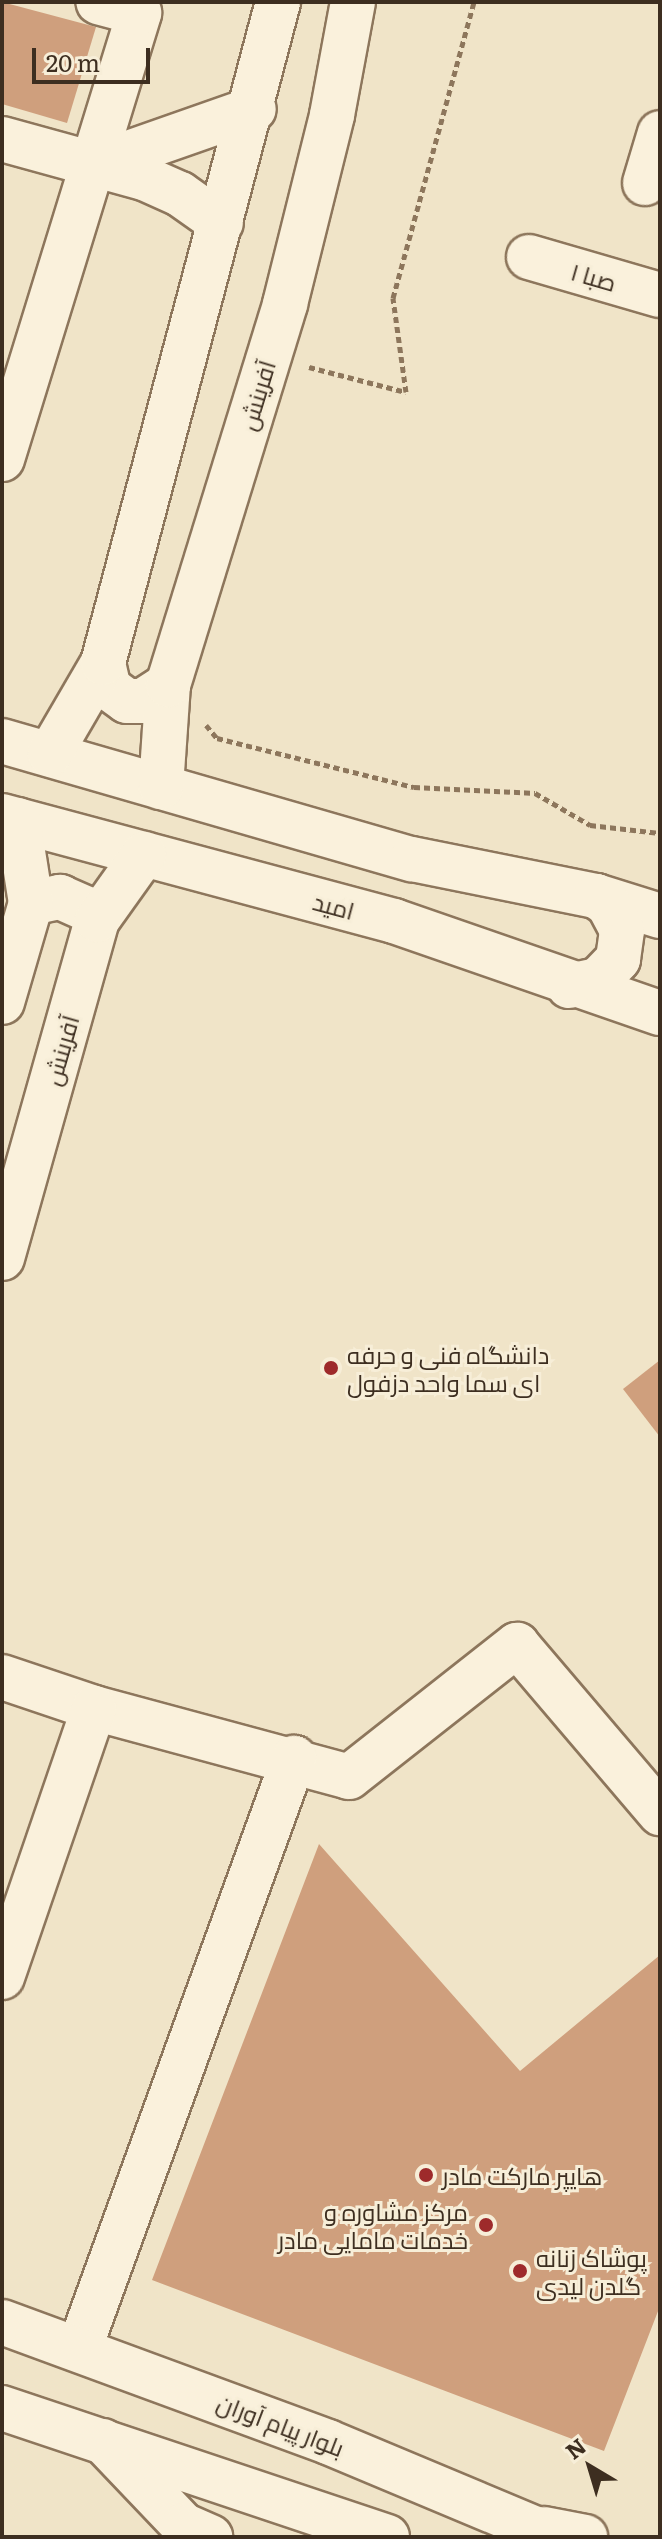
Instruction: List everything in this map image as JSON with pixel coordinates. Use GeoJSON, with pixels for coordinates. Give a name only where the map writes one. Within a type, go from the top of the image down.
{"type":"FeatureCollection","features":[{"type":"Feature","properties":{"kind":"main road"},"geometry":{"type":"LineString","coordinates":[[2,459],[97,164],[139,13],[98,2]]}},
{"type":"Feature","properties":{"kind":"main road"},"geometry":{"type":"LineString","coordinates":[[50,754],[103,663],[254,109],[278,2]]}},
{"type":"Feature","properties":{"kind":"main road","name":"آفرینش"},"geometry":{"type":"LineString","coordinates":[[161,787],[332,115],[353,2]]}},
{"type":"Feature","properties":{"kind":"main road"},"geometry":{"type":"LineString","coordinates":[[97,164],[254,109]]}},
{"type":"Feature","properties":{"kind":"main road"},"geometry":{"type":"LineString","coordinates":[[645,183],[660,133]]}},
{"type":"Feature","properties":{"kind":"main road"},"geometry":{"type":"LineString","coordinates":[[2,139],[97,164],[180,194],[221,223]]}},
{"type":"Feature","properties":{"kind":"main road","name":"صبا ۱"},"geometry":{"type":"LineString","coordinates":[[529,257],[660,295]]}},
{"type":"Feature","properties":{"kind":"main road"},"geometry":{"type":"LineString","coordinates":[[103,663],[109,688],[127,701],[157,696],[183,699]]}},
{"type":"Feature","properties":{"kind":"main road"},"geometry":{"type":"LineString","coordinates":[[2,741],[412,859],[596,896],[660,916]]}},
{"type":"Feature","properties":{"kind":"main road"},"geometry":{"type":"LineString","coordinates":[[2,1002],[31,903],[10,818]]}},
{"type":"Feature","properties":{"kind":"main road","name":"امید"},"geometry":{"type":"LineString","coordinates":[[10,818],[394,921],[569,986],[660,1013]]}},
{"type":"Feature","properties":{"kind":"main road","name":"آفرینش"},"geometry":{"type":"LineString","coordinates":[[2,1258],[97,920],[144,854]]}},
{"type":"Feature","properties":{"kind":"main road"},"geometry":{"type":"LineString","coordinates":[[569,986],[598,980],[618,959],[622,930],[608,904],[596,896]]}},
{"type":"Feature","properties":{"kind":"main road"},"geometry":{"type":"LineString","coordinates":[[31,903],[60,897],[87,909],[97,920]]}},
{"type":"Feature","properties":{"kind":"main road"},"geometry":{"type":"LineString","coordinates":[[2,1677],[94,1708],[294,1758],[349,1777],[517,1645],[660,1813]]}},
{"type":"Feature","properties":{"kind":"main road"},"geometry":{"type":"LineString","coordinates":[[2,1977],[94,1708]]}},
{"type":"Feature","properties":{"kind":"main road"},"geometry":{"type":"LineString","coordinates":[[80,2347],[294,1758]]}},
{"type":"Feature","properties":{"kind":"main road","name":"بلوار پیام آوران"},"geometry":{"type":"LineString","coordinates":[[2,2322],[80,2347],[562,2534]]}},
{"type":"Feature","properties":{"kind":"main road"},"geometry":{"type":"LineString","coordinates":[[2,2408],[387,2537]]}},
{"type":"Feature","properties":{"kind":"main road"},"geometry":{"type":"LineString","coordinates":[[103,2441],[183,2525],[210,2537]]}},
{"type":"Feature","properties":{"kind":"path"},"geometry":{"type":"LineString","coordinates":[[268,357],[406,392],[393,298],[474,2]]}},
{"type":"Feature","properties":{"kind":"path"},"geometry":{"type":"LineString","coordinates":[[183,699],[217,738],[414,787],[535,793],[590,825],[660,833]]}},
{"type":"Feature","properties":{"kind":"building"},"geometry":{"type":"Polygon","coordinates":[[[2,2],[96,27],[67,123],[2,104],[2,2]]]}},
{"type":"Feature","properties":{"kind":"building"},"geometry":{"type":"Polygon","coordinates":[[[660,1360],[660,1437],[623,1389],[660,1360]]]}},
{"type":"Feature","properties":{"kind":"building","name":"هایپر مارکت مادر"},"geometry":{"type":"Polygon","coordinates":[[[319,1844],[520,2071],[660,1955],[660,2306],[604,2451],[152,2280],[319,1844]]]}},
{"type":"Feature","properties":{"kind":"place","name":"دانشگاه فنی و حرفه ای سما واحد دزفول"},"geometry":{"type":"Point","coordinates":[331,1368]}},
{"type":"Feature","properties":{"kind":"place","name":"هایپر مارکت مادر"},"geometry":{"type":"Point","coordinates":[426,2175]}},
{"type":"Feature","properties":{"kind":"place","name":"مرکز مشاوره و خدمات مامایی مادر"},"geometry":{"type":"Point","coordinates":[486,2225]}},
{"type":"Feature","properties":{"kind":"place","name":"پوشاک‌ زنانه گلدن لیدی"},"geometry":{"type":"Point","coordinates":[520,2271]}}]}
